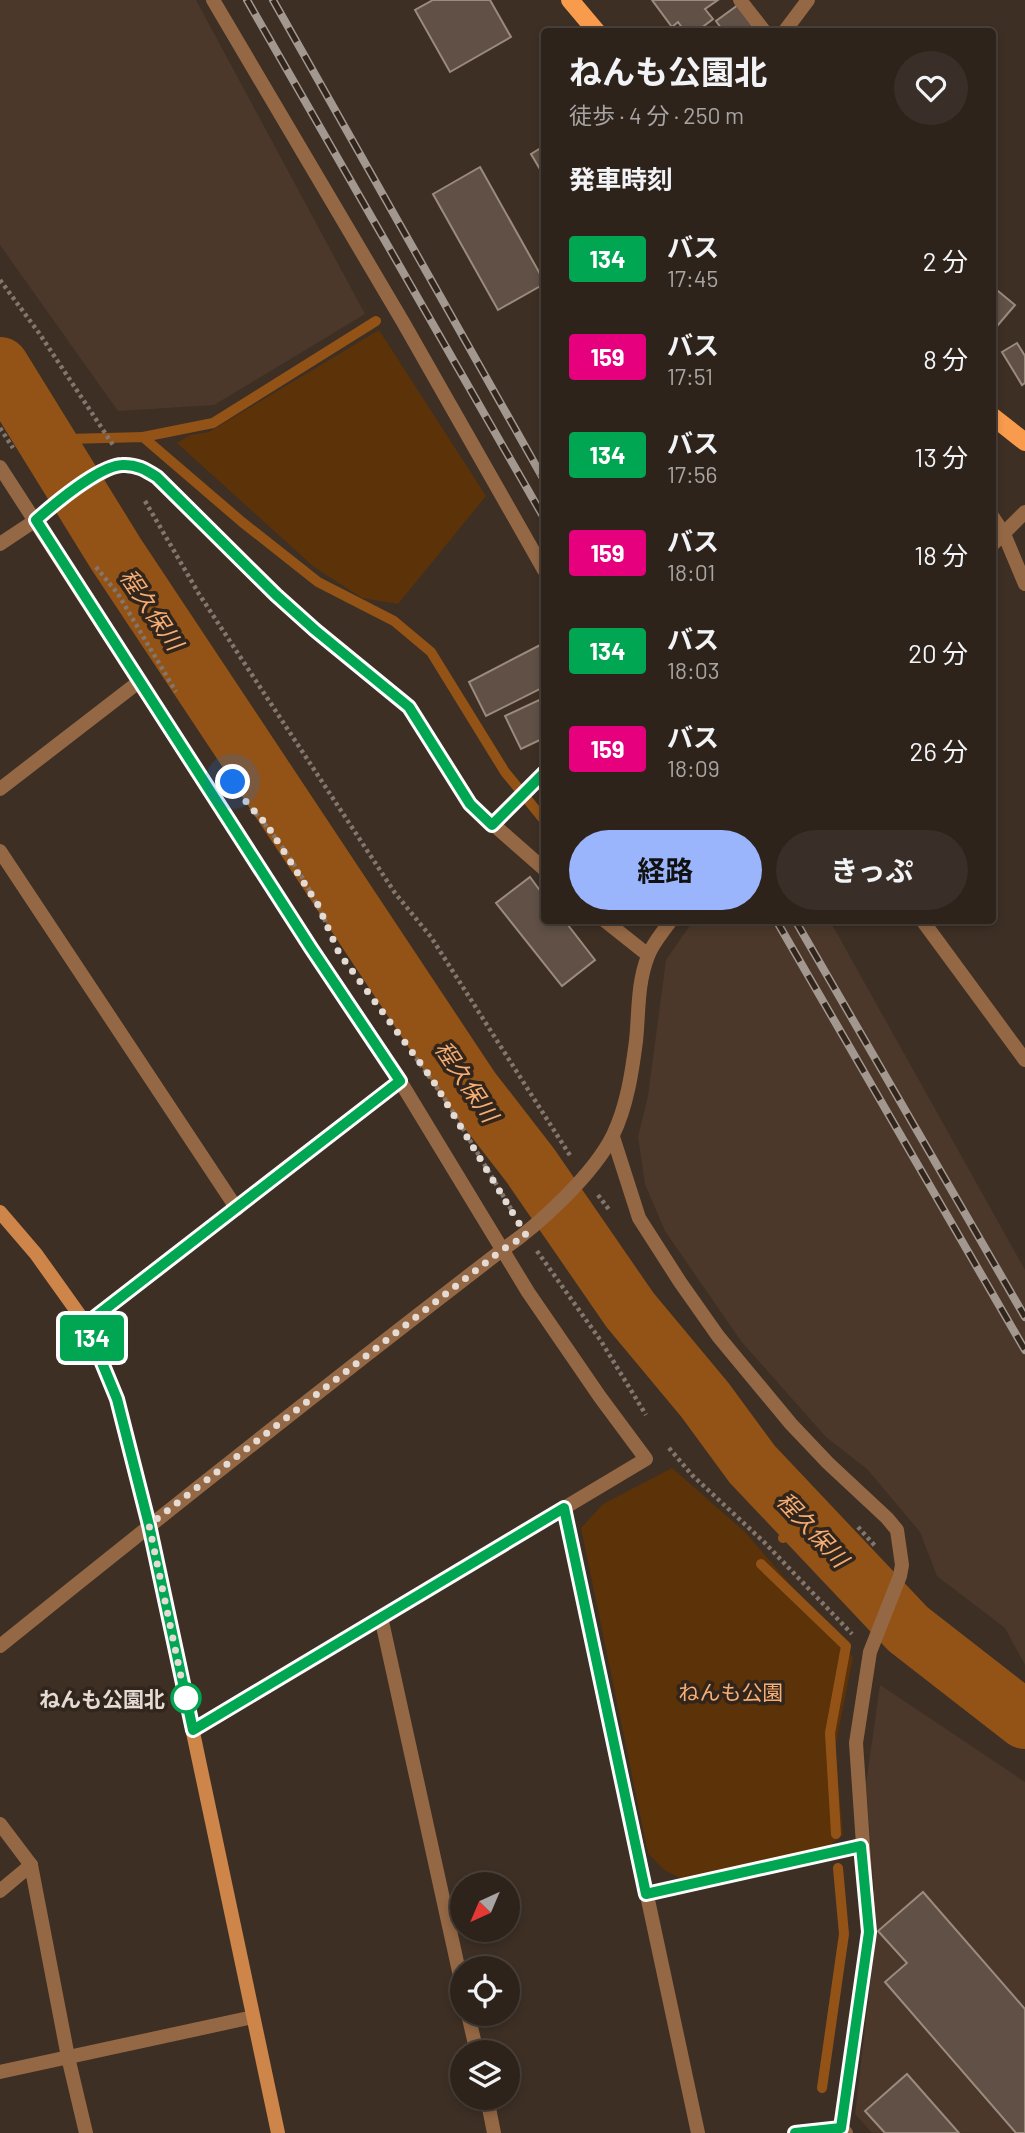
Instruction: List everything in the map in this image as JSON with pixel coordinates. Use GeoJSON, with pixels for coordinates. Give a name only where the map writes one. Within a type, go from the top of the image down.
{"type":"FeatureCollection","features":[{"type":"Feature","properties":{"kind":"main road"},"geometry":{"type":"LineString","coordinates":[[570,0],[594,28]]}},
{"type":"Feature","properties":{"kind":"main road"},"geometry":{"type":"LineString","coordinates":[[996,419],[1025,442]]}},
{"type":"Feature","properties":{"kind":"street"},"geometry":{"type":"LineString","coordinates":[[213,0],[403,322],[541,565]]}},
{"type":"Feature","properties":{"kind":"street"},"geometry":{"type":"LineString","coordinates":[[740,0],[762,28]]}},
{"type":"Feature","properties":{"kind":"street"},"geometry":{"type":"LineString","coordinates":[[787,28],[808,0]]}},
{"type":"Feature","properties":{"kind":"street"},"geometry":{"type":"LineString","coordinates":[[0,544],[36,520],[59,499],[120,465],[141,467],[157,477],[315,630],[409,707],[470,804],[541,866]]}},
{"type":"Feature","properties":{"kind":"street"},"geometry":{"type":"LineString","coordinates":[[0,467],[400,1081],[502,1250],[578,1366],[646,1459],[193,1730]]}},
{"type":"Feature","properties":{"kind":"street"},"geometry":{"type":"LineString","coordinates":[[996,541],[1025,512]]}},
{"type":"Feature","properties":{"kind":"street"},"geometry":{"type":"LineString","coordinates":[[996,522],[1004,534],[1025,584]]}},
{"type":"Feature","properties":{"kind":"street"},"geometry":{"type":"LineString","coordinates":[[0,789],[139,681]]}},
{"type":"Feature","properties":{"kind":"street"},"geometry":{"type":"LineString","coordinates":[[492,825],[541,776]]}},
{"type":"Feature","properties":{"kind":"street"},"geometry":{"type":"LineString","coordinates":[[0,851],[237,1209]]}},
{"type":"Feature","properties":{"kind":"street"},"geometry":{"type":"LineString","coordinates":[[609,924],[648,955]]}},
{"type":"Feature","properties":{"kind":"street"},"geometry":{"type":"LineString","coordinates":[[0,1646],[149,1525],[529,1230],[582,1178],[612,1136],[622,1112],[636,1040],[639,990],[648,955],[668,924]]}},
{"type":"Feature","properties":{"kind":"street"},"geometry":{"type":"LineString","coordinates":[[925,924],[1025,1060]]}},
{"type":"Feature","properties":{"kind":"street"},"geometry":{"type":"LineString","coordinates":[[86,1324],[400,1081]]}},
{"type":"Feature","properties":{"kind":"street"},"geometry":{"type":"LineString","coordinates":[[612,1136],[639,1218],[718,1336],[791,1424],[897,1530],[901,1571],[873,1645],[856,1742],[861,1846],[869,1932],[844,2130],[794,2133]]}},
{"type":"Feature","properties":{"kind":"street"},"geometry":{"type":"LineString","coordinates":[[0,1212],[36,1254],[86,1324],[117,1399],[149,1525],[278,2133]]}},
{"type":"Feature","properties":{"kind":"street"},"geometry":{"type":"LineString","coordinates":[[564,1508],[698,2133]]}},
{"type":"Feature","properties":{"kind":"street"},"geometry":{"type":"LineString","coordinates":[[381,1617],[456,1956]]}},
{"type":"Feature","properties":{"kind":"street"},"geometry":{"type":"LineString","coordinates":[[0,1824],[31,1865],[68,2057],[86,2133]]}},
{"type":"Feature","properties":{"kind":"street"},"geometry":{"type":"LineString","coordinates":[[646,1894],[861,1846]]}},
{"type":"Feature","properties":{"kind":"street"},"geometry":{"type":"LineString","coordinates":[[0,1891],[31,1865]]}},
{"type":"Feature","properties":{"kind":"street"},"geometry":{"type":"LineString","coordinates":[[0,2072],[253,2017]]}},
{"type":"Feature","properties":{"kind":"street"},"geometry":{"type":"LineString","coordinates":[[490,2110],[495,2133]]}},
{"type":"Feature","properties":{"kind":"path"},"geometry":{"type":"LineString","coordinates":[[0,280],[39,333],[199,594],[395,893],[431,936],[582,1178],[615,1218]]}},
{"type":"Feature","properties":{"kind":"path"},"geometry":{"type":"LineString","coordinates":[[0,428],[15,450]]}},
{"type":"Feature","properties":{"kind":"path"},"geometry":{"type":"LineString","coordinates":[[94,564],[118,594],[178,695]]}},
{"type":"Feature","properties":{"kind":"path"},"geometry":{"type":"LineString","coordinates":[[247,803],[267,825],[318,905],[328,929]]}},
{"type":"Feature","properties":{"kind":"path"},"geometry":{"type":"LineString","coordinates":[[415,1056],[601,1341],[647,1417]]}},
{"type":"Feature","properties":{"kind":"path"},"geometry":{"type":"LineString","coordinates":[[666,1446],[692,1475],[873,1645]]}},
{"type":"Feature","properties":{"kind":"path"},"geometry":{"type":"LineString","coordinates":[[851,1518],[878,1550],[901,1571]]}},
{"type":"Feature","properties":{"kind":"shaded area"},"geometry":{"type":"Polygon","coordinates":[[[0,0],[196,0],[365,314],[214,405],[118,411],[0,245],[0,0]]]}},
{"type":"Feature","properties":{"kind":"shaded area"},"geometry":{"type":"Polygon","coordinates":[[[691,924],[832,924],[1025,1270],[1025,1665],[1005,1628],[937,1576],[920,1532],[867,1469],[826,1437],[741,1341],[665,1231],[645,1184],[638,1137],[648,1096],[666,960],[691,924]]]}},
{"type":"Feature","properties":{"kind":"shaded area"},"geometry":{"type":"Polygon","coordinates":[[[880,1685],[1025,1782],[1025,2133],[872,2133],[855,2114],[874,1951],[874,1887],[866,1784],[880,1685]]]}},
{"type":"Feature","properties":{"kind":"green space"},"geometry":{"type":"Polygon","coordinates":[[[379,330],[486,496],[398,604],[362,598],[314,567],[177,443],[190,435],[209,432],[379,330]]]}},
{"type":"Feature","properties":{"kind":"green space","name":"ねんも公園"},"geometry":{"type":"Polygon","coordinates":[[[672,1468],[745,1532],[853,1657],[835,1748],[843,1835],[830,1845],[684,1880],[664,1870],[648,1853],[581,1528],[603,1504],[672,1468]]]}},
{"type":"Feature","properties":{"kind":"building"},"geometry":{"type":"Polygon","coordinates":[[[433,0],[490,0],[511,37],[450,72],[415,10],[433,0]]]}},
{"type":"Feature","properties":{"kind":"building"},"geometry":{"type":"Polygon","coordinates":[[[652,0],[718,0],[705,9],[713,19],[701,28],[682,28],[678,22],[672,27],[652,0]]]}},
{"type":"Feature","properties":{"kind":"building"},"geometry":{"type":"Polygon","coordinates":[[[738,5],[754,28],[721,28],[716,21],[738,5]]]}},
{"type":"Feature","properties":{"kind":"building"},"geometry":{"type":"Polygon","coordinates":[[[541,148],[541,171],[531,154],[541,148]]]}},
{"type":"Feature","properties":{"kind":"building"},"geometry":{"type":"Polygon","coordinates":[[[480,167],[541,276],[541,286],[498,310],[433,194],[480,167]]]}},
{"type":"Feature","properties":{"kind":"building"},"geometry":{"type":"Polygon","coordinates":[[[996,289],[1015,305],[996,327],[996,289]]]}},
{"type":"Feature","properties":{"kind":"building"},"geometry":{"type":"Polygon","coordinates":[[[1017,343],[1025,356],[1025,383],[1022,385],[1002,352],[1017,343]]]}},
{"type":"Feature","properties":{"kind":"building"},"geometry":{"type":"Polygon","coordinates":[[[541,645],[541,688],[486,716],[469,682],[541,645]]]}},
{"type":"Feature","properties":{"kind":"building"},"geometry":{"type":"Polygon","coordinates":[[[539,700],[541,739],[521,749],[505,716],[539,700]]]}},
{"type":"Feature","properties":{"kind":"building"},"geometry":{"type":"Polygon","coordinates":[[[530,877],[541,892],[541,924],[567,924],[595,960],[562,986],[496,903],[530,877]]]}},
{"type":"Feature","properties":{"kind":"building"},"geometry":{"type":"Polygon","coordinates":[[[923,1892],[1025,2009],[1025,2133],[1016,2133],[885,1982],[907,1963],[878,1931],[923,1892]]]}},
{"type":"Feature","properties":{"kind":"building"},"geometry":{"type":"Polygon","coordinates":[[[907,2074],[959,2133],[885,2133],[865,2111],[907,2074]]]}},
{"type":"Feature","properties":{"kind":"waterway"},"geometry":{"type":"LineString","coordinates":[[143,437],[213,423],[376,321]]}},
{"type":"Feature","properties":{"kind":"waterway","name":"程久保川"},"geometry":{"type":"LineString","coordinates":[[0,366],[116,554],[471,1089],[530,1165],[630,1310],[705,1400],[752,1464],[908,1629],[1025,1720]]}},
{"type":"Feature","properties":{"kind":"waterway"},"geometry":{"type":"LineString","coordinates":[[48,443],[68,439],[143,437],[242,522],[318,582],[394,621],[431,652],[505,772],[541,816]]}},
{"type":"Feature","properties":{"kind":"waterway"},"geometry":{"type":"LineString","coordinates":[[783,1538],[801,1517]]}},
{"type":"Feature","properties":{"kind":"waterway"},"geometry":{"type":"LineString","coordinates":[[761,1564],[846,1646],[830,1733],[836,1834]]}},
{"type":"Feature","properties":{"kind":"waterway"},"geometry":{"type":"LineString","coordinates":[[822,2088],[844,1934],[838,1868]]}},
{"type":"Feature","properties":{"kind":"railway"},"geometry":{"type":"LineString","coordinates":[[247,0],[541,513]]}},
{"type":"Feature","properties":{"kind":"railway"},"geometry":{"type":"LineString","coordinates":[[273,0],[541,475]]}},
{"type":"Feature","properties":{"kind":"railway"},"geometry":{"type":"LineString","coordinates":[[778,924],[1025,1350]]}},
{"type":"Feature","properties":{"kind":"railway"},"geometry":{"type":"LineString","coordinates":[[797,924],[1025,1317]]}},
{"type":"Feature","properties":{"kind":"bus line","name":"134"},"geometry":{"type":"LineString","coordinates":[[541,776],[492,825],[470,804],[409,707],[315,630],[257,577],[157,477],[141,467],[114,466],[59,499],[36,520],[311,948],[400,1081],[86,1324],[117,1399],[149,1525],[193,1730],[564,1508],[646,1894],[861,1846],[869,1932],[841,2128],[795,2133]]}},
{"type":"Feature","properties":{"kind":"place","name":"ねんも公園北"},"geometry":{"type":"Point","coordinates":[186,1698]}},
{"type":"Feature","properties":{"kind":"route"},"geometry":{"type":"LineString","coordinates":[[186,1698],[187,1705],[149,1525],[502,1250],[526,1235],[432,1079],[339,953],[318,905],[267,825],[233,782]]}}]}
